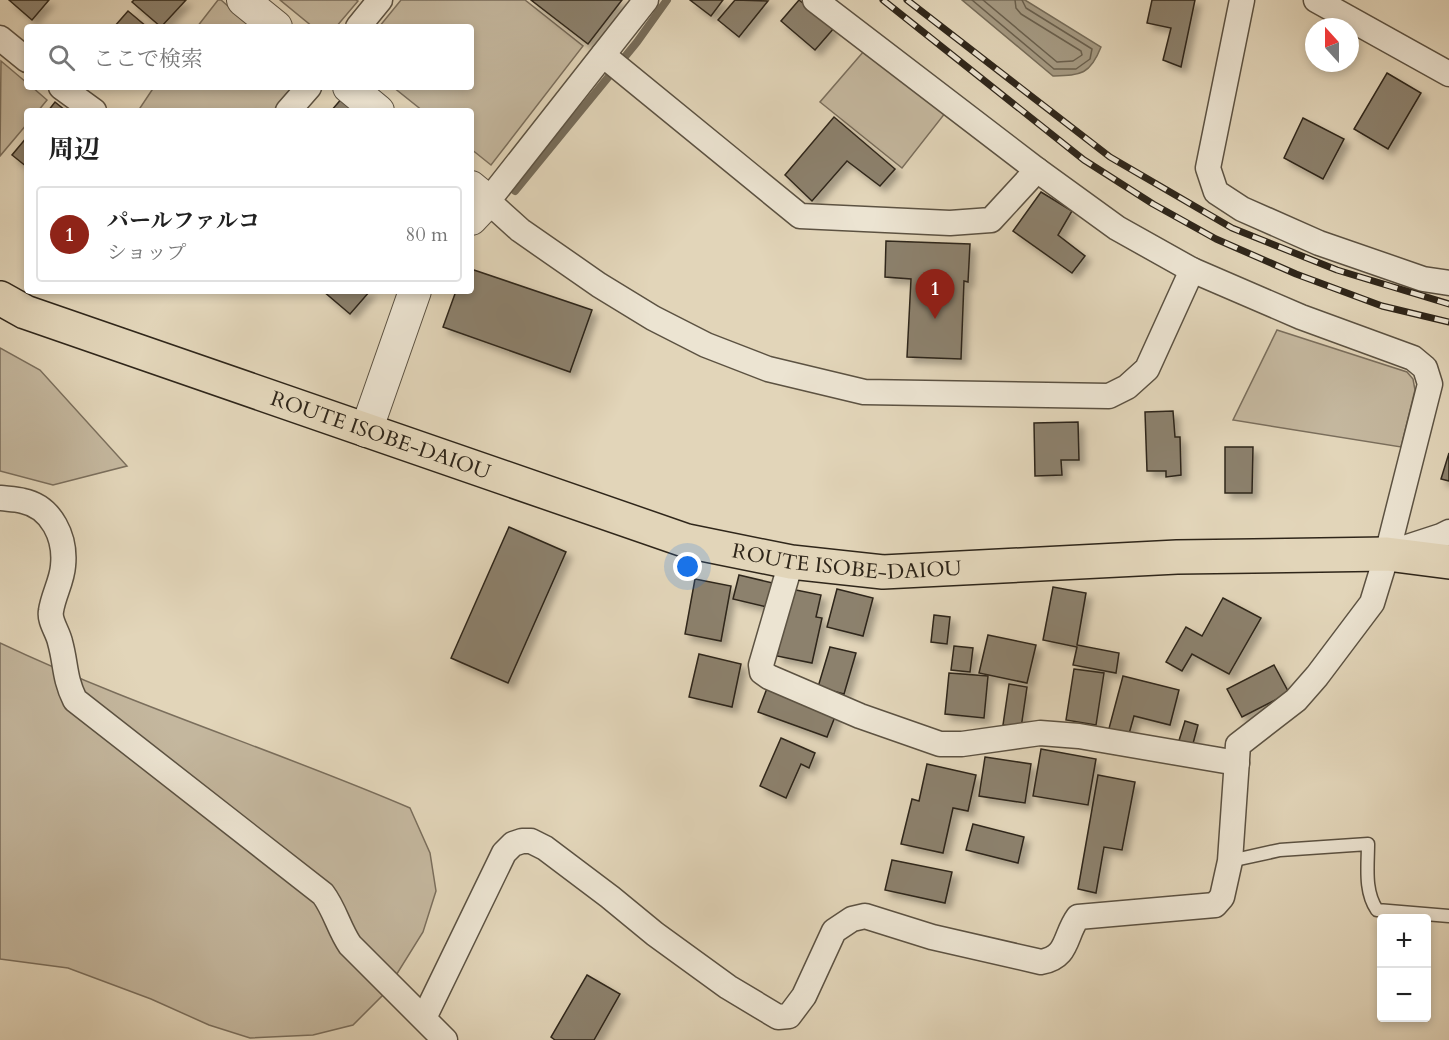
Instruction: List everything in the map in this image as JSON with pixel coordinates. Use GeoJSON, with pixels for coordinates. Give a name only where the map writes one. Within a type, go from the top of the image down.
{"type":"FeatureCollection","features":[{"type":"Feature","properties":{"kind":"main road","name":"ROUTE ISOBE-DAIOU"},"geometry":{"type":"LineString","coordinates":[[0,298],[25,312],[687,541],[791,562],[883,572],[1177,557],[1387,554],[1449,562]]}},
{"type":"Feature","properties":{"kind":"street"},"geometry":{"type":"LineString","coordinates":[[243,0],[272,24]]}},
{"type":"Feature","properties":{"kind":"street"},"geometry":{"type":"LineString","coordinates":[[360,24],[380,0]]}},
{"type":"Feature","properties":{"kind":"street"},"geometry":{"type":"LineString","coordinates":[[646,0],[603,55],[477,202],[599,285],[706,345],[768,369],[864,392],[1109,396],[1127,387],[1147,369],[1192,270]]}},
{"type":"Feature","properties":{"kind":"street"},"geometry":{"type":"LineString","coordinates":[[424,1018],[504,852],[513,844],[522,841],[531,841],[545,848],[655,934],[728,987],[778,1017],[789,1016],[804,996],[834,931],[852,919],[865,916],[932,938],[1041,962],[1051,960],[1062,953],[1070,927],[1078,917],[1215,905],[1222,897],[1230,861],[1238,745],[1296,700],[1372,603],[1387,554],[1430,384],[1425,368],[1413,358],[1301,318],[1192,270],[1117,228],[1036,170],[814,0]]}},
{"type":"Feature","properties":{"kind":"street"},"geometry":{"type":"LineString","coordinates":[[1242,0],[1208,168],[1216,192],[1242,209],[1319,243],[1423,279],[1449,283]]}},
{"type":"Feature","properties":{"kind":"street"},"geometry":{"type":"LineString","coordinates":[[1316,0],[1449,74]]}},
{"type":"Feature","properties":{"kind":"street"},"geometry":{"type":"LineString","coordinates":[[0,38],[24,58]]}},
{"type":"Feature","properties":{"kind":"street"},"geometry":{"type":"LineString","coordinates":[[603,55],[800,216],[950,223],[991,219],[1036,170]]}},
{"type":"Feature","properties":{"kind":"street"},"geometry":{"type":"LineString","coordinates":[[65,90],[90,108]]}},
{"type":"Feature","properties":{"kind":"street"},"geometry":{"type":"LineString","coordinates":[[291,108],[306,90]]}},
{"type":"Feature","properties":{"kind":"street"},"geometry":{"type":"LineString","coordinates":[[353,90],[374,108]]}},
{"type":"Feature","properties":{"kind":"street"},"geometry":{"type":"LineString","coordinates":[[366,431],[414,294]]}},
{"type":"Feature","properties":{"kind":"street"},"geometry":{"type":"LineString","coordinates":[[0,498],[24,501],[48,514],[63,543],[63,567],[51,611],[60,642],[64,668],[75,700],[323,894],[332,907],[350,945],[445,1040]]}},
{"type":"Feature","properties":{"kind":"street"},"geometry":{"type":"LineString","coordinates":[[1387,554],[1441,536],[1449,531]]}},
{"type":"Feature","properties":{"kind":"street"},"geometry":{"type":"LineString","coordinates":[[791,562],[761,665],[762,672],[769,677],[860,716],[940,744],[962,744],[1040,733],[1079,736],[1237,764]]}},
{"type":"Feature","properties":{"kind":"lane"},"geometry":{"type":"LineString","coordinates":[[1230,861],[1280,850],[1368,844],[1368,890],[1371,902],[1377,910],[1449,916]]}},
{"type":"Feature","properties":{"kind":"shaded area"},"geometry":{"type":"Polygon","coordinates":[[[218,0],[221,0],[249,24],[199,24],[218,0]]]}},
{"type":"Feature","properties":{"kind":"shaded area"},"geometry":{"type":"Polygon","coordinates":[[[280,0],[358,1],[339,24],[309,24],[280,0]]]}},
{"type":"Feature","properties":{"kind":"shaded area"},"geometry":{"type":"Polygon","coordinates":[[[401,0],[525,0],[583,46],[491,165],[474,151],[474,108],[419,108],[397,90],[474,90],[474,24],[381,24],[401,0]]]}},
{"type":"Feature","properties":{"kind":"shaded area"},"geometry":{"type":"Polygon","coordinates":[[[864,51],[946,112],[902,168],[820,102],[864,51]]]}},
{"type":"Feature","properties":{"kind":"shaded area"},"geometry":{"type":"Polygon","coordinates":[[[1,61],[24,80],[24,90],[35,90],[47,100],[40,108],[24,108],[24,128],[0,156],[1,61]]]}},
{"type":"Feature","properties":{"kind":"shaded area"},"geometry":{"type":"Polygon","coordinates":[[[152,90],[296,90],[281,108],[140,108],[152,90]]]}},
{"type":"Feature","properties":{"kind":"shaded area"},"geometry":{"type":"Polygon","coordinates":[[[1277,330],[1407,372],[1413,379],[1415,390],[1401,447],[1233,420],[1277,330]]]}},
{"type":"Feature","properties":{"kind":"shaded area"},"geometry":{"type":"Polygon","coordinates":[[[0,348],[40,370],[127,466],[53,485],[0,471],[0,348]]]}},
{"type":"Feature","properties":{"kind":"shaded area"},"geometry":{"type":"Polygon","coordinates":[[[0,643],[153,708],[410,808],[430,853],[436,891],[423,932],[385,993],[353,1025],[313,1035],[250,1038],[209,1025],[151,999],[68,968],[0,959],[0,643]]]}},
{"type":"Feature","properties":{"kind":"water"},"geometry":{"type":"Polygon","coordinates":[[[962,0],[1025,0],[1101,47],[1093,63],[1083,72],[1053,76],[962,0]]]}},
{"type":"Feature","properties":{"kind":"building"},"geometry":{"type":"Polygon","coordinates":[[[9,0],[49,0],[32,20],[9,0]]]}},
{"type":"Feature","properties":{"kind":"building"},"geometry":{"type":"Polygon","coordinates":[[[134,0],[186,0],[164,24],[158,24],[132,2],[134,0]]]}},
{"type":"Feature","properties":{"kind":"building"},"geometry":{"type":"Polygon","coordinates":[[[531,0],[622,0],[588,44],[531,0]]]}},
{"type":"Feature","properties":{"kind":"building"},"geometry":{"type":"Polygon","coordinates":[[[690,0],[723,0],[711,16],[690,0]]]}},
{"type":"Feature","properties":{"kind":"building"},"geometry":{"type":"Polygon","coordinates":[[[735,0],[768,1],[739,37],[718,20],[735,0]]]}},
{"type":"Feature","properties":{"kind":"building"},"geometry":{"type":"Polygon","coordinates":[[[799,0],[834,28],[815,50],[781,21],[799,0]]]}},
{"type":"Feature","properties":{"kind":"building"},"geometry":{"type":"Polygon","coordinates":[[[1152,0],[1195,0],[1181,67],[1163,60],[1171,28],[1147,23],[1152,0]]]}},
{"type":"Feature","properties":{"kind":"building"},"geometry":{"type":"Polygon","coordinates":[[[128,11],[143,24],[117,24],[128,11]]]}},
{"type":"Feature","properties":{"kind":"building"},"geometry":{"type":"Polygon","coordinates":[[[1387,73],[1421,93],[1388,149],[1354,129],[1387,73]]]}},
{"type":"Feature","properties":{"kind":"building"},"geometry":{"type":"Polygon","coordinates":[[[343,97],[356,108],[334,108],[343,97]]]}},
{"type":"Feature","properties":{"kind":"building"},"geometry":{"type":"Polygon","coordinates":[[[55,102],[62,108],[50,108],[55,102]]]}},
{"type":"Feature","properties":{"kind":"building"},"geometry":{"type":"Polygon","coordinates":[[[834,117],[895,169],[880,186],[847,161],[812,201],[785,175],[834,117]]]}},
{"type":"Feature","properties":{"kind":"building"},"geometry":{"type":"Polygon","coordinates":[[[1303,118],[1344,139],[1323,179],[1284,158],[1303,118]]]}},
{"type":"Feature","properties":{"kind":"building"},"geometry":{"type":"Polygon","coordinates":[[[24,141],[24,165],[12,155],[24,141]]]}},
{"type":"Feature","properties":{"kind":"building"},"geometry":{"type":"Polygon","coordinates":[[[1041,192],[1072,211],[1058,235],[1085,256],[1072,273],[1013,231],[1041,192]]]}},
{"type":"Feature","properties":{"kind":"building"},"geometry":{"type":"Polygon","coordinates":[[[886,241],[970,244],[968,282],[964,281],[961,359],[907,357],[911,279],[885,277],[886,241]]]}},
{"type":"Feature","properties":{"kind":"building"},"geometry":{"type":"Polygon","coordinates":[[[474,270],[592,310],[570,372],[443,327],[455,294],[474,294],[474,270]]]}},
{"type":"Feature","properties":{"kind":"building"},"geometry":{"type":"Polygon","coordinates":[[[327,294],[367,294],[350,314],[327,294]]]}},
{"type":"Feature","properties":{"kind":"building"},"geometry":{"type":"Polygon","coordinates":[[[1173,411],[1175,437],[1180,437],[1181,475],[1166,477],[1166,471],[1147,471],[1145,412],[1173,411]]]}},
{"type":"Feature","properties":{"kind":"building"},"geometry":{"type":"Polygon","coordinates":[[[1078,422],[1079,460],[1061,460],[1062,475],[1035,476],[1034,423],[1078,422]]]}},
{"type":"Feature","properties":{"kind":"building"},"geometry":{"type":"Polygon","coordinates":[[[1225,447],[1253,447],[1252,493],[1225,493],[1225,447]]]}},
{"type":"Feature","properties":{"kind":"building"},"geometry":{"type":"Polygon","coordinates":[[[1449,453],[1449,481],[1441,479],[1449,453]]]}},
{"type":"Feature","properties":{"kind":"building"},"geometry":{"type":"Polygon","coordinates":[[[509,527],[566,552],[508,683],[451,658],[509,527]]]}},
{"type":"Feature","properties":{"kind":"building"},"geometry":{"type":"Polygon","coordinates":[[[739,575],[777,584],[771,608],[733,599],[739,575]]]}},
{"type":"Feature","properties":{"kind":"building"},"geometry":{"type":"Polygon","coordinates":[[[695,579],[731,586],[721,641],[685,634],[695,579]]]}},
{"type":"Feature","properties":{"kind":"building"},"geometry":{"type":"Polygon","coordinates":[[[1053,587],[1086,593],[1077,645],[1119,653],[1116,673],[1073,665],[1077,647],[1043,640],[1053,587]]]}},
{"type":"Feature","properties":{"kind":"building"},"geometry":{"type":"Polygon","coordinates":[[[791,589],[821,595],[816,617],[822,618],[812,663],[777,656],[791,589]]]}},
{"type":"Feature","properties":{"kind":"building"},"geometry":{"type":"Polygon","coordinates":[[[837,589],[873,598],[863,636],[827,627],[837,589]]]}},
{"type":"Feature","properties":{"kind":"building"},"geometry":{"type":"Polygon","coordinates":[[[1223,598],[1261,618],[1229,674],[1192,654],[1182,671],[1166,662],[1186,627],[1202,636],[1223,598]]]}},
{"type":"Feature","properties":{"kind":"building"},"geometry":{"type":"Polygon","coordinates":[[[934,615],[950,617],[947,644],[931,642],[934,615]]]}},
{"type":"Feature","properties":{"kind":"building"},"geometry":{"type":"Polygon","coordinates":[[[988,635],[1036,645],[1027,683],[979,673],[988,635]]]}},
{"type":"Feature","properties":{"kind":"building"},"geometry":{"type":"Polygon","coordinates":[[[954,646],[973,648],[970,672],[951,670],[954,646]]]}},
{"type":"Feature","properties":{"kind":"building"},"geometry":{"type":"Polygon","coordinates":[[[830,647],[856,653],[844,694],[818,687],[830,647]]]}},
{"type":"Feature","properties":{"kind":"building"},"geometry":{"type":"Polygon","coordinates":[[[699,654],[741,664],[732,707],[689,697],[699,654]]]}},
{"type":"Feature","properties":{"kind":"building"},"geometry":{"type":"Polygon","coordinates":[[[1274,665],[1289,693],[1242,717],[1227,689],[1274,665]]]}},
{"type":"Feature","properties":{"kind":"building"},"geometry":{"type":"Polygon","coordinates":[[[1074,669],[1104,673],[1096,725],[1066,720],[1074,669]]]}},
{"type":"Feature","properties":{"kind":"building"},"geometry":{"type":"Polygon","coordinates":[[[949,673],[988,676],[984,718],[945,714],[949,673]]]}},
{"type":"Feature","properties":{"kind":"building"},"geometry":{"type":"Polygon","coordinates":[[[1123,676],[1179,690],[1170,725],[1134,716],[1127,741],[1107,736],[1123,676]]]}},
{"type":"Feature","properties":{"kind":"building"},"geometry":{"type":"Polygon","coordinates":[[[769,683],[838,709],[827,737],[758,712],[769,683]]]}},
{"type":"Feature","properties":{"kind":"building"},"geometry":{"type":"Polygon","coordinates":[[[1009,684],[1027,687],[1021,728],[1003,725],[1009,684]]]}},
{"type":"Feature","properties":{"kind":"building"},"geometry":{"type":"Polygon","coordinates":[[[1185,721],[1198,725],[1191,751],[1177,747],[1185,721]]]}},
{"type":"Feature","properties":{"kind":"building"},"geometry":{"type":"Polygon","coordinates":[[[781,738],[815,753],[809,768],[801,764],[786,798],[760,786],[781,738]]]}},
{"type":"Feature","properties":{"kind":"building"},"geometry":{"type":"Polygon","coordinates":[[[1041,749],[1096,759],[1088,805],[1033,796],[1041,749]]]}},
{"type":"Feature","properties":{"kind":"building"},"geometry":{"type":"Polygon","coordinates":[[[985,757],[1031,764],[1025,803],[979,796],[985,757]]]}},
{"type":"Feature","properties":{"kind":"building"},"geometry":{"type":"Polygon","coordinates":[[[927,764],[976,775],[968,811],[953,808],[943,853],[901,844],[912,799],[919,801],[927,764]]]}},
{"type":"Feature","properties":{"kind":"building"},"geometry":{"type":"Polygon","coordinates":[[[1098,775],[1135,782],[1122,850],[1104,847],[1096,893],[1078,889],[1098,775]]]}},
{"type":"Feature","properties":{"kind":"building"},"geometry":{"type":"Polygon","coordinates":[[[973,824],[1024,837],[1018,863],[966,850],[973,824]]]}},
{"type":"Feature","properties":{"kind":"building"},"geometry":{"type":"Polygon","coordinates":[[[892,860],[952,872],[945,903],[885,890],[892,860]]]}},
{"type":"Feature","properties":{"kind":"building"},"geometry":{"type":"Polygon","coordinates":[[[587,975],[620,994],[594,1040],[555,1040],[551,1037],[587,975]]]}},
{"type":"Feature","properties":{"kind":"waterway"},"geometry":{"type":"LineString","coordinates":[[515,191],[637,42],[667,0]]}},
{"type":"Feature","properties":{"kind":"railway"},"geometry":{"type":"LineString","coordinates":[[883,0],[1084,160],[1153,204],[1216,239],[1296,274],[1382,306],[1449,322]]}},
{"type":"Feature","properties":{"kind":"railway"},"geometry":{"type":"LineString","coordinates":[[907,0],[1110,157],[1232,228],[1337,270],[1449,304]]}},
{"type":"Feature","properties":{"kind":"place","name":"パールファルコ"},"geometry":{"type":"Point","coordinates":[935,319]}}]}
